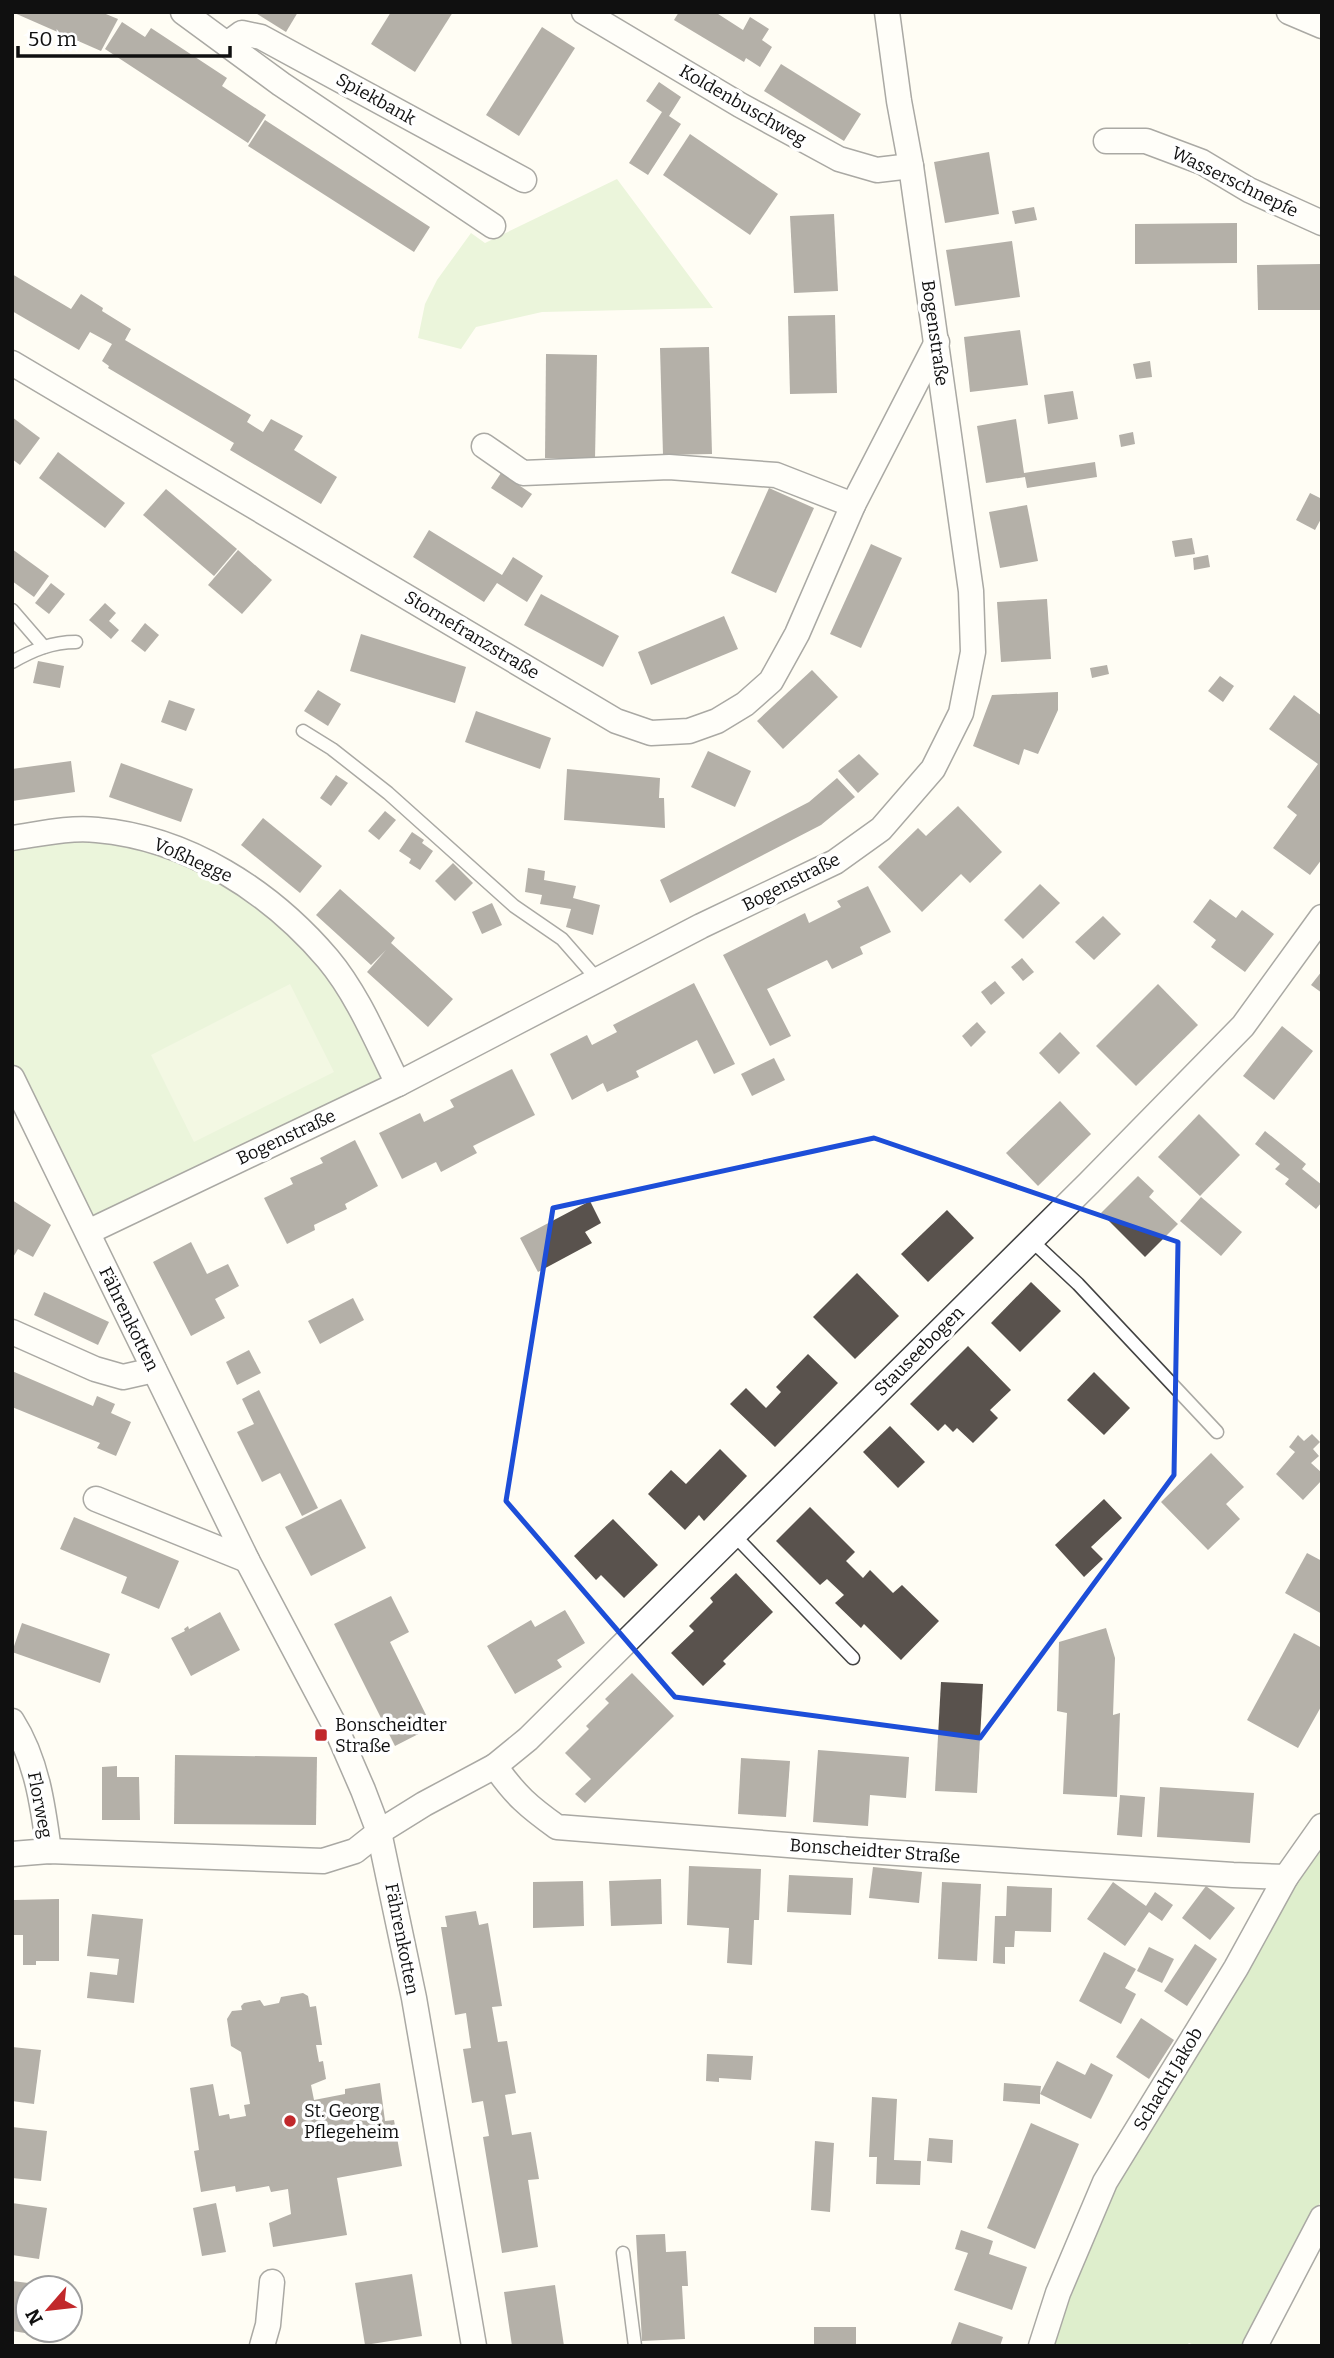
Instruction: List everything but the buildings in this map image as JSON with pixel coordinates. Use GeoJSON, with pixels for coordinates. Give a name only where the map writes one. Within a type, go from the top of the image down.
{"type":"FeatureCollection","features":[{"type":"Feature","properties":{"kind":"street","name":"Spiekbank"},"geometry":{"type":"LineString","coordinates":[[183,12],[281,85],[493,226]]}},
{"type":"Feature","properties":{"kind":"street","name":"Koldenbuschweg"},"geometry":{"type":"LineString","coordinates":[[584,12],[740,105],[839,159],[877,170],[911,166]]}},
{"type":"Feature","properties":{"kind":"street","name":"Bogenstraße"},"geometry":{"type":"LineString","coordinates":[[88,1232],[398,1084],[701,926],[835,862],[881,828],[933,769],[961,713],[973,652],[971,591],[937,342],[887,12]]}},
{"type":"Feature","properties":{"kind":"street"},"geometry":{"type":"LineString","coordinates":[[1289,12],[1322,26]]}},
{"type":"Feature","properties":{"kind":"street","name":"Spiekbank"},"geometry":{"type":"LineString","coordinates":[[228,44],[242,33],[261,37],[524,180]]}},
{"type":"Feature","properties":{"kind":"street","name":"Wasserschnepfe"},"geometry":{"type":"LineString","coordinates":[[1106,141],[1146,141],[1202,162],[1249,190],[1322,223]]}},
{"type":"Feature","properties":{"kind":"street","name":"Stornefranzstraße"},"geometry":{"type":"LineString","coordinates":[[12,363],[616,720],[651,733],[689,731],[718,721],[745,704],[771,681],[797,634],[853,505],[937,342]]}},
{"type":"Feature","properties":{"kind":"street"},"geometry":{"type":"LineString","coordinates":[[484,446],[523,472],[669,467],[776,475],[853,505]]}},
{"type":"Feature","properties":{"kind":"street","name":"Voßhegge"},"geometry":{"type":"LineString","coordinates":[[12,838],[58,831],[96,830],[142,838],[224,870],[273,903],[328,960],[356,1000],[398,1084]]}},
{"type":"Feature","properties":{"kind":"street","name":"Stauseebogen"},"geometry":{"type":"LineString","coordinates":[[495,1766],[528,1739],[1032,1241],[1243,1026],[1322,917]]}},
{"type":"Feature","properties":{"kind":"street","name":"Fährenkotten"},"geometry":{"type":"LineString","coordinates":[[12,1077],[247,1560],[336,1728],[379,1832],[391,1879],[416,2011],[474,2346]]}},
{"type":"Feature","properties":{"kind":"street"},"geometry":{"type":"LineString","coordinates":[[12,1332],[95,1369],[123,1377],[154,1370]]}},
{"type":"Feature","properties":{"kind":"street"},"geometry":{"type":"LineString","coordinates":[[96,1499],[247,1560]]}},
{"type":"Feature","properties":{"kind":"street","name":"Florweg"},"geometry":{"type":"LineString","coordinates":[[12,1721],[30,1755],[42,1800],[49,1851]]}},
{"type":"Feature","properties":{"kind":"street"},"geometry":{"type":"LineString","coordinates":[[12,1854],[49,1851],[323,1861],[355,1851],[379,1832],[424,1804],[495,1766]]}},
{"type":"Feature","properties":{"kind":"street","name":"Bonscheidter Straße"},"geometry":{"type":"LineString","coordinates":[[495,1766],[527,1805],[557,1827],[865,1851],[1286,1877]]}},
{"type":"Feature","properties":{"kind":"street","name":"Schacht Jakob"},"geometry":{"type":"LineString","coordinates":[[1041,2346],[1058,2292],[1105,2182],[1236,1968],[1286,1877],[1322,1826]]}},
{"type":"Feature","properties":{"kind":"street"},"geometry":{"type":"LineString","coordinates":[[1255,2346],[1322,2218]]}},
{"type":"Feature","properties":{"kind":"street"},"geometry":{"type":"LineString","coordinates":[[262,2346],[268,2325],[272,2282]]}},
{"type":"Feature","properties":{"kind":"lane"},"geometry":{"type":"LineString","coordinates":[[12,610],[44,647]]}},
{"type":"Feature","properties":{"kind":"lane"},"geometry":{"type":"LineString","coordinates":[[12,662],[56,642],[76,642]]}},
{"type":"Feature","properties":{"kind":"lane"},"geometry":{"type":"LineString","coordinates":[[303,731],[332,749],[388,793],[514,906],[562,939],[598,980]]}},
{"type":"Feature","properties":{"kind":"lane"},"geometry":{"type":"LineString","coordinates":[[1032,1241],[1078,1284],[1217,1432]]}},
{"type":"Feature","properties":{"kind":"lane"},"geometry":{"type":"LineString","coordinates":[[734,1535],[853,1658]]}},
{"type":"Feature","properties":{"kind":"lane"},"geometry":{"type":"LineString","coordinates":[[622,2253],[635,2346]]}},
{"type":"Feature","properties":{"kind":"highlighted area"},"geometry":{"type":"Polygon","coordinates":[[[874,1138],[1178,1242],[1174,1475],[980,1738],[675,1697],[506,1501],[553,1208],[874,1138]]]}},
{"type":"Feature","properties":{"kind":"green space"},"geometry":{"type":"Polygon","coordinates":[[[617,179],[713,308],[542,312],[476,327],[461,349],[418,338],[425,304],[437,280],[471,233],[485,243],[617,179]]]}},
{"type":"Feature","properties":{"kind":"green space"},"geometry":{"type":"Polygon","coordinates":[[[109,832],[239,881],[328,960],[398,1084],[88,1232],[12,1077],[12,841],[109,832]]]}},
{"type":"Feature","properties":{"kind":"green space"},"geometry":{"type":"Polygon","coordinates":[[[290,984],[334,1072],[194,1142],[151,1055],[290,984]]]}},
{"type":"Feature","properties":{"kind":"green space"},"geometry":{"type":"Polygon","coordinates":[[[1322,1809],[1322,2199],[1244,2346],[1197,2346],[1189,2343],[1186,2346],[1045,2346],[1111,2165],[1286,1861],[1322,1809]]]}},
{"type":"Feature","properties":{"kind":"place","name":"Bonscheidter Straße"},"geometry":{"type":"Point","coordinates":[321,1735]}},
{"type":"Feature","properties":{"kind":"place","name":"St. Georg Pflegeheim"},"geometry":{"type":"Point","coordinates":[290,2121]}}]}
